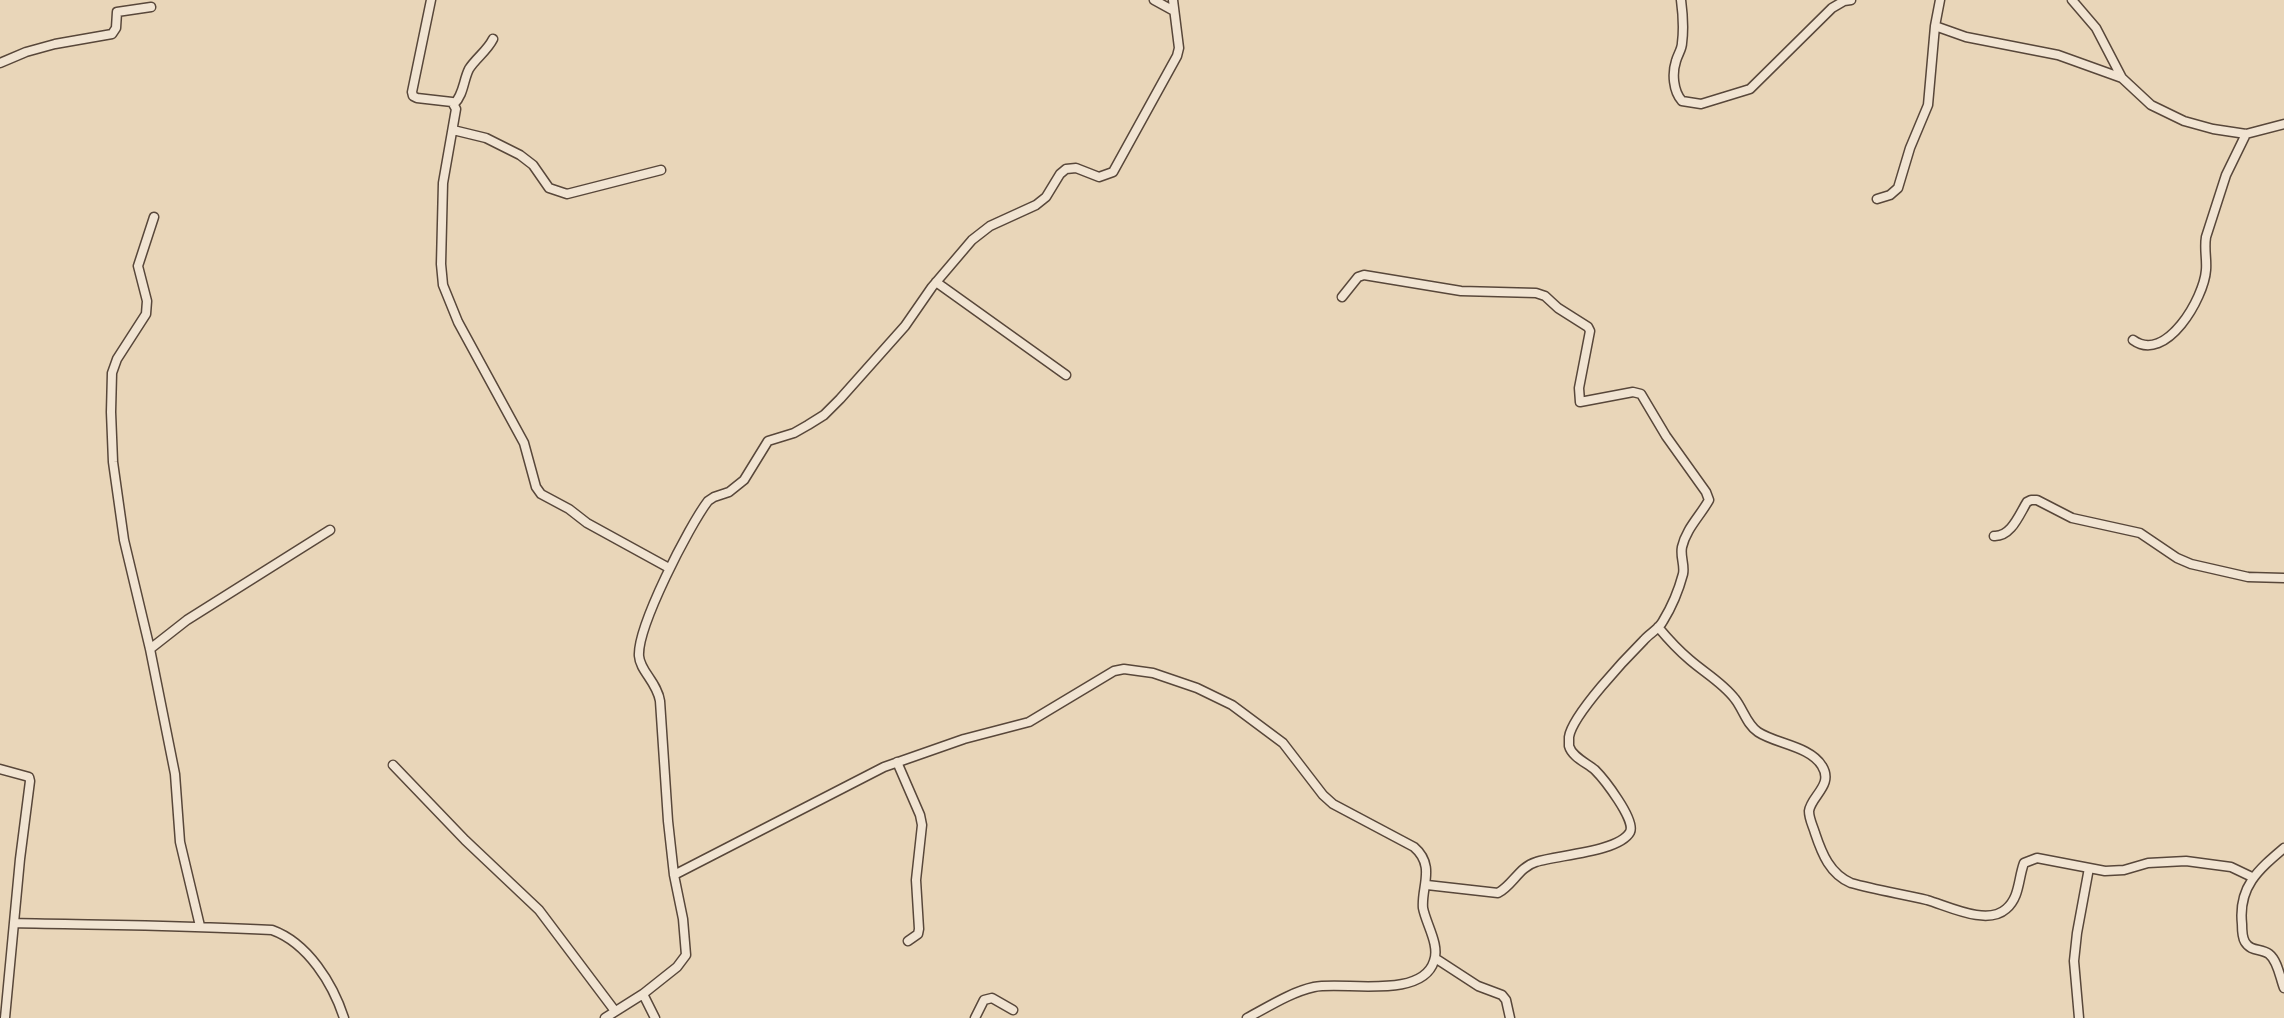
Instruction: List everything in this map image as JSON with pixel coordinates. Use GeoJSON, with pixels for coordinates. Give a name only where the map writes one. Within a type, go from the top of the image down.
{"type":"FeatureCollection","features":[{"type":"Feature","properties":{"kind":"street"},"geometry":{"type":"LineString","coordinates":[[431,0],[413,96],[454,104]]}},
{"type":"Feature","properties":{"kind":"street"},"geometry":{"type":"LineString","coordinates":[[1154,0],[1174,11]]}},
{"type":"Feature","properties":{"kind":"street"},"geometry":{"type":"LineString","coordinates":[[604,1018],[643,994],[677,967],[686,955],[683,919],[674,875],[668,821],[660,701],[658,690],[640,664],[639,651],[669,568],[708,501],[729,492],[744,480],[768,441],[794,433],[824,415],[905,326],[936,282],[972,240],[990,226],[1036,205],[1046,197],[1060,174],[1066,169],[1076,168],[1098,177],[1104,177],[1113,172],[1177,56],[1179,48],[1173,0]]}},
{"type":"Feature","properties":{"kind":"street"},"geometry":{"type":"LineString","coordinates":[[1681,0],[1684,24],[1682,47],[1674,73],[1676,91],[1682,101],[1701,105],[1750,89],[1832,8],[1851,0]]}},
{"type":"Feature","properties":{"kind":"street"},"geometry":{"type":"LineString","coordinates":[[1877,199],[1890,195],[1898,188],[1910,148],[1928,105],[1935,26],[1940,0]]}},
{"type":"Feature","properties":{"kind":"street"},"geometry":{"type":"LineString","coordinates":[[2072,0],[2096,28],[2122,78],[2151,105],[2184,121],[2213,129],[2246,134],[2284,124]]}},
{"type":"Feature","properties":{"kind":"street"},"geometry":{"type":"LineString","coordinates":[[0,63],[26,52],[55,44],[112,34],[116,28],[117,12],[151,7]]}},
{"type":"Feature","properties":{"kind":"street"},"geometry":{"type":"LineString","coordinates":[[1935,26],[1966,37],[2058,55],[2122,78]]}},
{"type":"Feature","properties":{"kind":"street"},"geometry":{"type":"LineString","coordinates":[[454,104],[460,98],[470,69],[488,49],[493,39]]}},
{"type":"Feature","properties":{"kind":"street"},"geometry":{"type":"LineString","coordinates":[[454,104],[456,115],[446,160],[442,204],[441,264],[443,285],[458,322],[524,443],[536,487],[545,497],[569,509],[587,523],[669,568]]}},
{"type":"Feature","properties":{"kind":"street"},"geometry":{"type":"LineString","coordinates":[[453,130],[486,138],[527,159],[549,188],[567,194],[661,170]]}},
{"type":"Feature","properties":{"kind":"street"},"geometry":{"type":"LineString","coordinates":[[2133,340],[2139,344],[2152,346],[2163,342],[2182,325],[2198,297],[2206,270],[2204,247],[2206,237],[2226,175],[2246,134]]}},
{"type":"Feature","properties":{"kind":"street"},"geometry":{"type":"LineString","coordinates":[[154,217],[138,266],[147,301],[146,314],[112,373],[113,462],[124,540],[150,649],[175,774],[180,842],[200,926]]}},
{"type":"Feature","properties":{"kind":"street"},"geometry":{"type":"LineString","coordinates":[[1342,297],[1358,277],[1364,274],[1461,291],[1527,292],[1545,296],[1558,308],[1588,327],[1590,336],[1579,388],[1580,402],[1633,392],[1641,394],[1666,436],[1709,497],[1708,503],[1685,537],[1681,549],[1683,574],[1663,621],[1601,688],[1579,716],[1569,735],[1569,745],[1575,754],[1604,780],[1631,821],[1632,827],[1626,837],[1597,849],[1534,862],[1524,868],[1498,893],[1427,885]]}},
{"type":"Feature","properties":{"kind":"street"},"geometry":{"type":"LineString","coordinates":[[936,282],[1066,375]]}},
{"type":"Feature","properties":{"kind":"street"},"geometry":{"type":"LineString","coordinates":[[1994,536],[2001,536],[2008,532],[2027,502],[2037,500],[2072,518],[2140,533],[2184,562],[2248,577],[2284,578]]}},
{"type":"Feature","properties":{"kind":"street"},"geometry":{"type":"LineString","coordinates":[[150,649],[187,620],[330,530]]}},
{"type":"Feature","properties":{"kind":"street"},"geometry":{"type":"LineString","coordinates":[[1658,627],[1690,660],[1731,693],[1755,730],[1772,740],[1809,754],[1822,765],[1825,775],[1824,782],[1821,792],[1811,806],[1809,815],[1828,864],[1842,880],[1967,913],[1991,915],[2004,911],[2010,905],[2016,896],[2022,868],[2027,861],[2037,858],[2105,871],[2124,870],[2148,863],[2186,861],[2231,867],[2253,877]]}},
{"type":"Feature","properties":{"kind":"street"},"geometry":{"type":"LineString","coordinates":[[674,875],[897,762],[964,739],[1029,722],[1114,671],[1131,668],[1154,673],[1197,688],[1232,705],[1283,743],[1294,754],[1314,784],[1334,804],[1420,852],[1427,876],[1423,906],[1436,958],[1478,986],[1502,995],[1506,1000],[1510,1018]]}},
{"type":"Feature","properties":{"kind":"street"},"geometry":{"type":"LineString","coordinates":[[897,762],[920,815],[922,825],[916,880],[919,929],[918,934],[908,941]]}},
{"type":"Feature","properties":{"kind":"street"},"geometry":{"type":"LineString","coordinates":[[393,765],[465,840],[539,910],[615,1011]]}},
{"type":"Feature","properties":{"kind":"street"},"geometry":{"type":"LineString","coordinates":[[0,769],[23,774],[29,777],[30,781],[6,1018]]}},
{"type":"Feature","properties":{"kind":"street"},"geometry":{"type":"LineString","coordinates":[[2284,848],[2253,877],[2241,909],[2243,939],[2251,949],[2262,951],[2272,957],[2284,988]]}},
{"type":"Feature","properties":{"kind":"street"},"geometry":{"type":"LineString","coordinates":[[2079,1018],[2074,961],[2089,868]]}},
{"type":"Feature","properties":{"kind":"street"},"geometry":{"type":"LineString","coordinates":[[14,923],[200,926],[272,930],[283,934],[308,957],[328,981],[338,998],[344,1018]]}},
{"type":"Feature","properties":{"kind":"street"},"geometry":{"type":"LineString","coordinates":[[1247,1018],[1281,1000],[1317,986],[1375,988],[1420,978],[1428,972],[1436,958]]}},
{"type":"Feature","properties":{"kind":"street"},"geometry":{"type":"LineString","coordinates":[[643,994],[655,1018]]}},
{"type":"Feature","properties":{"kind":"street"},"geometry":{"type":"LineString","coordinates":[[975,1018],[984,1000],[989,998],[1013,1010]]}}]}
